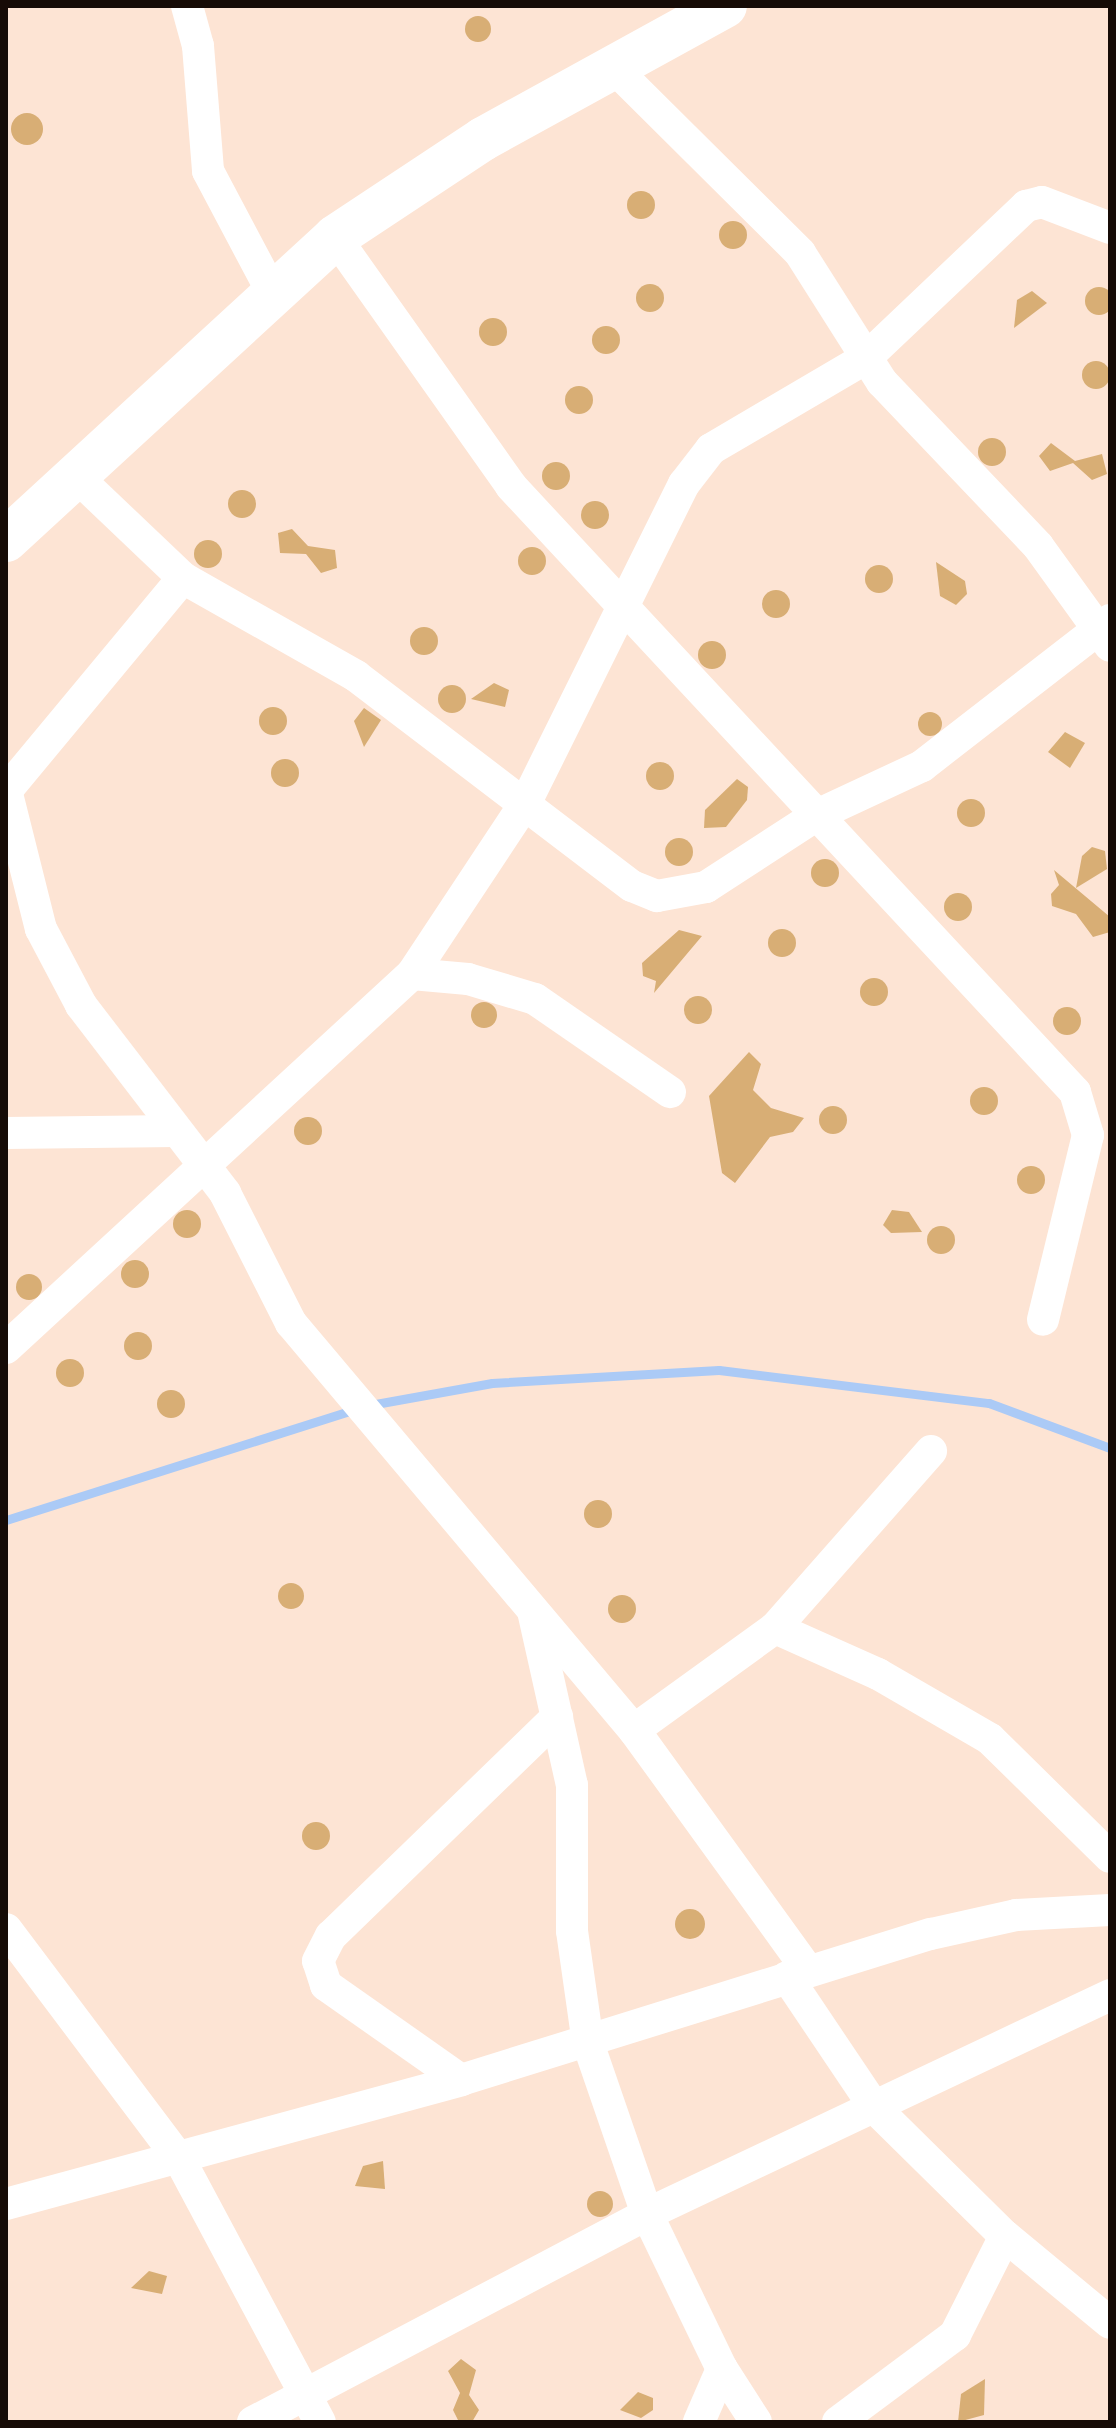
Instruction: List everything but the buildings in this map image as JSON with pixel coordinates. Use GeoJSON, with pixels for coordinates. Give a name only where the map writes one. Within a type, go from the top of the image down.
{"type":"FeatureCollection","features":[{"type":"Feature","properties":{"kind":"main road"},"geometry":{"type":"LineString","coordinates":[[6,540],[335,237],[483,139],[617,71],[725,6]]}},
{"type":"Feature","properties":{"kind":"street"},"geometry":{"type":"LineString","coordinates":[[187,6],[198,46],[208,171],[272,292]]}},
{"type":"Feature","properties":{"kind":"street"},"geometry":{"type":"LineString","coordinates":[[77,477],[183,578],[356,676],[527,800],[632,886],[657,896],[706,887],[817,815],[944,752],[1106,632],[1038,546],[866,358],[800,253],[617,71]]}},
{"type":"Feature","properties":{"kind":"street"},"geometry":{"type":"LineString","coordinates":[[6,1348],[412,974],[527,800],[684,484],[711,449],[866,358],[1026,206],[1042,202],[1110,228]]}},
{"type":"Feature","properties":{"kind":"street"},"geometry":{"type":"LineString","coordinates":[[335,237],[511,486],[627,603],[817,815],[1051,1064],[1098,1104],[1043,1320]]}},
{"type":"Feature","properties":{"kind":"street"},"geometry":{"type":"LineString","coordinates":[[183,578],[6,791],[41,929],[81,1005],[205,1167],[320,1363],[531,1603],[634,1730],[797,1974],[875,2108],[1005,2236],[1110,2323]]}},
{"type":"Feature","properties":{"kind":"street"},"geometry":{"type":"LineString","coordinates":[[412,974],[468,979],[535,999],[670,1092]]}},
{"type":"Feature","properties":{"kind":"street"},"geometry":{"type":"LineString","coordinates":[[6,1133],[176,1131]]}},
{"type":"Feature","properties":{"kind":"street"},"geometry":{"type":"LineString","coordinates":[[634,1730],[775,1628],[931,1451]]}},
{"type":"Feature","properties":{"kind":"street"},"geometry":{"type":"LineString","coordinates":[[531,1603],[557,1717],[576,1821],[572,1931],[588,2043],[647,2214],[722,2369],[756,2422]]}},
{"type":"Feature","properties":{"kind":"street"},"geometry":{"type":"LineString","coordinates":[[775,1628],[878,1674],[990,1739],[1110,1857]]}},
{"type":"Feature","properties":{"kind":"street"},"geometry":{"type":"LineString","coordinates":[[461,2080],[326,1985],[318,1961],[331,1936],[557,1717]]}},
{"type":"Feature","properties":{"kind":"street"},"geometry":{"type":"LineString","coordinates":[[6,2204],[180,2160],[461,2080],[588,2043],[797,1974],[1016,1915],[1110,1910]]}},
{"type":"Feature","properties":{"kind":"street"},"geometry":{"type":"LineString","coordinates":[[6,1929],[180,2160],[320,2422]]}},
{"type":"Feature","properties":{"kind":"street"},"geometry":{"type":"LineString","coordinates":[[253,2422],[647,2214],[1110,1995]]}},
{"type":"Feature","properties":{"kind":"street"},"geometry":{"type":"LineString","coordinates":[[838,2422],[955,2335],[1005,2236]]}},
{"type":"Feature","properties":{"kind":"street"},"geometry":{"type":"LineString","coordinates":[[699,2422],[722,2369]]}},
{"type":"Feature","properties":{"kind":"waterway"},"geometry":{"type":"LineString","coordinates":[[370,1405],[492,1383],[719,1370],[989,1403],[1110,1448]]}},
{"type":"Feature","properties":{"kind":"waterway"},"geometry":{"type":"LineString","coordinates":[[6,1520],[356,1409]]}}]}
